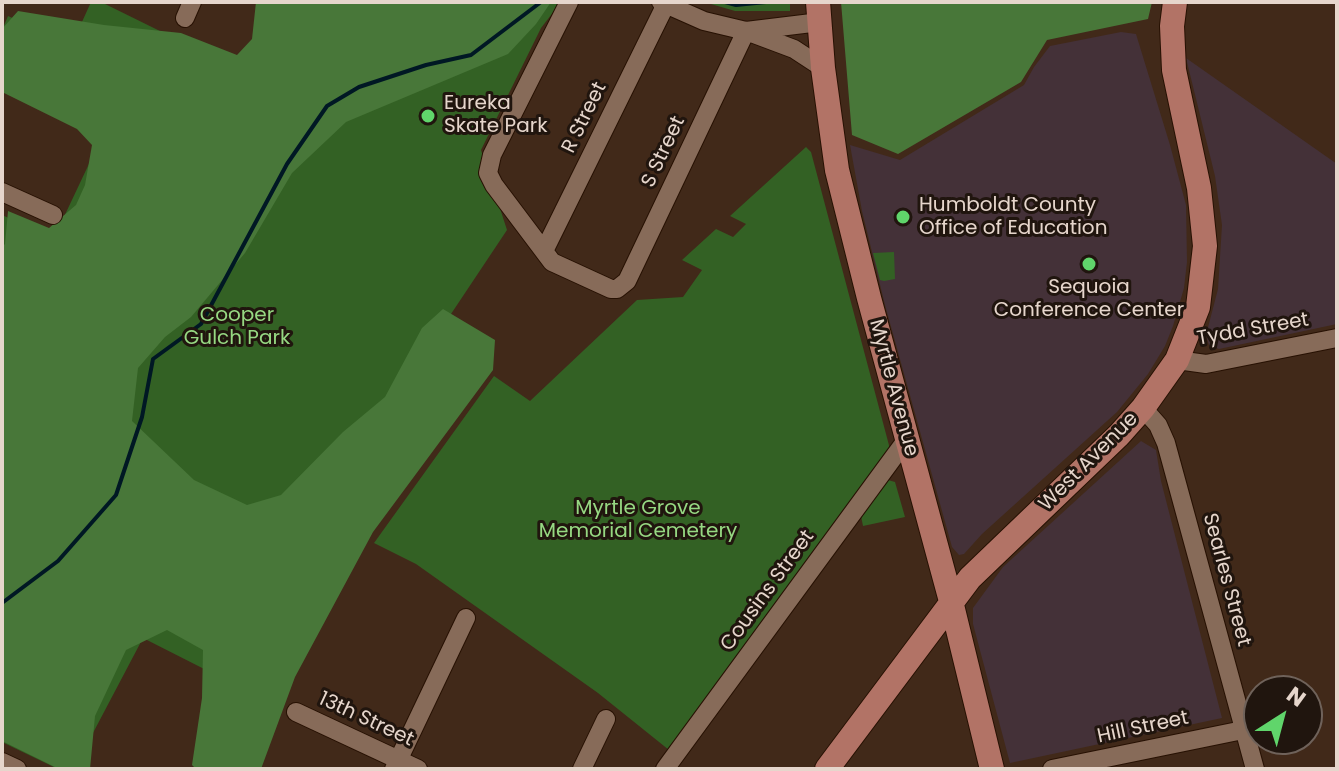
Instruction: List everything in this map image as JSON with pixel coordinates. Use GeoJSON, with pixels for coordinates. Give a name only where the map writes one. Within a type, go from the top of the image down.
{"type":"FeatureCollection","features":[{"type":"Feature","properties":{"kind":"main road","name":"West Avenue"},"geometry":{"type":"LineString","coordinates":[[827,769],[951,601],[1017,531],[1107,448],[1143,408],[1177,360],[1198,307],[1205,246],[1199,188],[1174,70],[1172,26],[1175,2]]}},
{"type":"Feature","properties":{"kind":"main road","name":"Myrtle Avenue"},"geometry":{"type":"LineString","coordinates":[[819,12],[837,170],[992,769]]}},
{"type":"Feature","properties":{"kind":"street"},"geometry":{"type":"LineString","coordinates":[[544,251],[488,173],[492,155],[568,3]]}},
{"type":"Feature","properties":{"kind":"street"},"geometry":{"type":"LineString","coordinates":[[664,3],[704,21],[746,31],[794,49],[823,68]]}},
{"type":"Feature","properties":{"kind":"street","name":"R Street"},"geometry":{"type":"LineString","coordinates":[[544,251],[664,3]]}},
{"type":"Feature","properties":{"kind":"street"},"geometry":{"type":"LineString","coordinates":[[746,31],[819,12]]}},
{"type":"Feature","properties":{"kind":"street","name":"S Street"},"geometry":{"type":"LineString","coordinates":[[544,251],[552,262],[606,288],[617,289],[624,284],[746,31]]}},
{"type":"Feature","properties":{"kind":"street"},"geometry":{"type":"LineString","coordinates":[[2,192],[53,215]]}},
{"type":"Feature","properties":{"kind":"street","name":"Tydd Street"},"geometry":{"type":"LineString","coordinates":[[1177,360],[1206,364],[1337,338]]}},
{"type":"Feature","properties":{"kind":"street","name":"Searles Street"},"geometry":{"type":"LineString","coordinates":[[1143,408],[1158,425],[1166,443],[1243,730]]}},
{"type":"Feature","properties":{"kind":"street","name":"Cousins Street"},"geometry":{"type":"LineString","coordinates":[[665,769],[907,439]]}},
{"type":"Feature","properties":{"kind":"street"},"geometry":{"type":"LineString","coordinates":[[396,764],[466,618]]}},
{"type":"Feature","properties":{"kind":"street","name":"13th Street"},"geometry":{"type":"LineString","coordinates":[[296,712],[396,764],[418,769]]}},
{"type":"Feature","properties":{"kind":"street"},"geometry":{"type":"LineString","coordinates":[[582,769],[606,719]]}},
{"type":"Feature","properties":{"kind":"street","name":"Hill Street"},"geometry":{"type":"LineString","coordinates":[[1052,769],[1243,730]]}},
{"type":"Feature","properties":{"kind":"street"},"geometry":{"type":"LineString","coordinates":[[2,762],[17,769]]}},
{"type":"Feature","properties":{"kind":"shaded area"},"geometry":{"type":"Polygon","coordinates":[[[1121,32],[1136,34],[1186,205],[1187,262],[1184,288],[1173,326],[1148,374],[1117,412],[982,534],[964,554],[959,555],[952,547],[885,305],[850,145],[900,160],[1024,85],[1050,46],[1121,32]]]}},
{"type":"Feature","properties":{"kind":"shaded area"},"geometry":{"type":"Polygon","coordinates":[[[1186,58],[1337,164],[1337,324],[1219,349],[1209,345],[1206,335],[1218,289],[1222,225],[1215,176],[1186,58]]]}},
{"type":"Feature","properties":{"kind":"shaded area"},"geometry":{"type":"Polygon","coordinates":[[[1141,441],[1156,450],[1161,481],[1222,718],[1010,763],[973,624],[973,608],[1003,567],[1141,441]]]}},
{"type":"Feature","properties":{"kind":"green space","name":"Cooper Gulch Park"},"geometry":{"type":"Polygon","coordinates":[[[91,2],[101,2],[231,66],[257,54],[281,2],[561,2],[541,28],[481,150],[507,230],[445,323],[246,769],[195,769],[214,674],[143,638],[74,769],[58,769],[2,742],[2,215],[54,238],[104,132],[2,30],[8,16],[72,44],[91,2]]]}},
{"type":"Feature","properties":{"kind":"green space","name":"Cooper Gulch Park"},"geometry":{"type":"Polygon","coordinates":[[[256,2],[551,2],[536,24],[508,54],[346,122],[292,173],[245,253],[191,317],[165,337],[138,368],[132,421],[194,480],[247,505],[281,495],[343,432],[385,397],[422,328],[443,309],[495,340],[493,370],[373,532],[295,677],[261,769],[196,769],[192,765],[202,698],[203,650],[167,630],[126,650],[95,716],[90,769],[59,769],[2,741],[2,247],[5,244],[8,211],[49,228],[76,205],[85,185],[92,145],[77,129],[2,92],[2,29],[18,11],[181,33],[237,55],[252,39],[256,2]]]}},
{"type":"Feature","properties":{"kind":"green space"},"geometry":{"type":"Polygon","coordinates":[[[704,2],[790,2],[790,11],[735,11],[704,2]]]}},
{"type":"Feature","properties":{"kind":"green space"},"geometry":{"type":"Polygon","coordinates":[[[841,2],[1152,2],[1148,19],[1047,40],[1021,82],[898,154],[852,135],[841,2]]]}},
{"type":"Feature","properties":{"kind":"green space","name":"Myrtle Grove Memorial Cemetery"},"geometry":{"type":"Polygon","coordinates":[[[806,147],[811,152],[890,449],[669,750],[598,693],[416,564],[374,543],[494,376],[530,401],[637,300],[683,297],[702,270],[682,260],[716,229],[733,237],[746,224],[730,216],[806,147]]]}},
{"type":"Feature","properties":{"kind":"green space"},"geometry":{"type":"Polygon","coordinates":[[[894,252],[895,279],[880,280],[873,253],[894,252]]]}},
{"type":"Feature","properties":{"kind":"green space"},"geometry":{"type":"Polygon","coordinates":[[[888,480],[895,482],[905,517],[863,526],[861,516],[888,480]]]}},
{"type":"Feature","properties":{"kind":"waterway"},"geometry":{"type":"LineString","coordinates":[[2,603],[58,561],[116,495],[142,417],[153,359],[201,324],[287,164],[327,106],[359,87],[426,65],[471,55],[541,2]]}},
{"type":"Feature","properties":{"kind":"waterway"},"geometry":{"type":"LineString","coordinates":[[725,2],[736,5],[766,2]]}},
{"type":"Feature","properties":{"kind":"place","name":"Eureka Skate Park"},"geometry":{"type":"Point","coordinates":[428,116]}},
{"type":"Feature","properties":{"kind":"place","name":"Humboldt County Office of Education"},"geometry":{"type":"Point","coordinates":[903,217]}},
{"type":"Feature","properties":{"kind":"place","name":"Sequoia Conference Center"},"geometry":{"type":"Point","coordinates":[1089,264]}}]}
